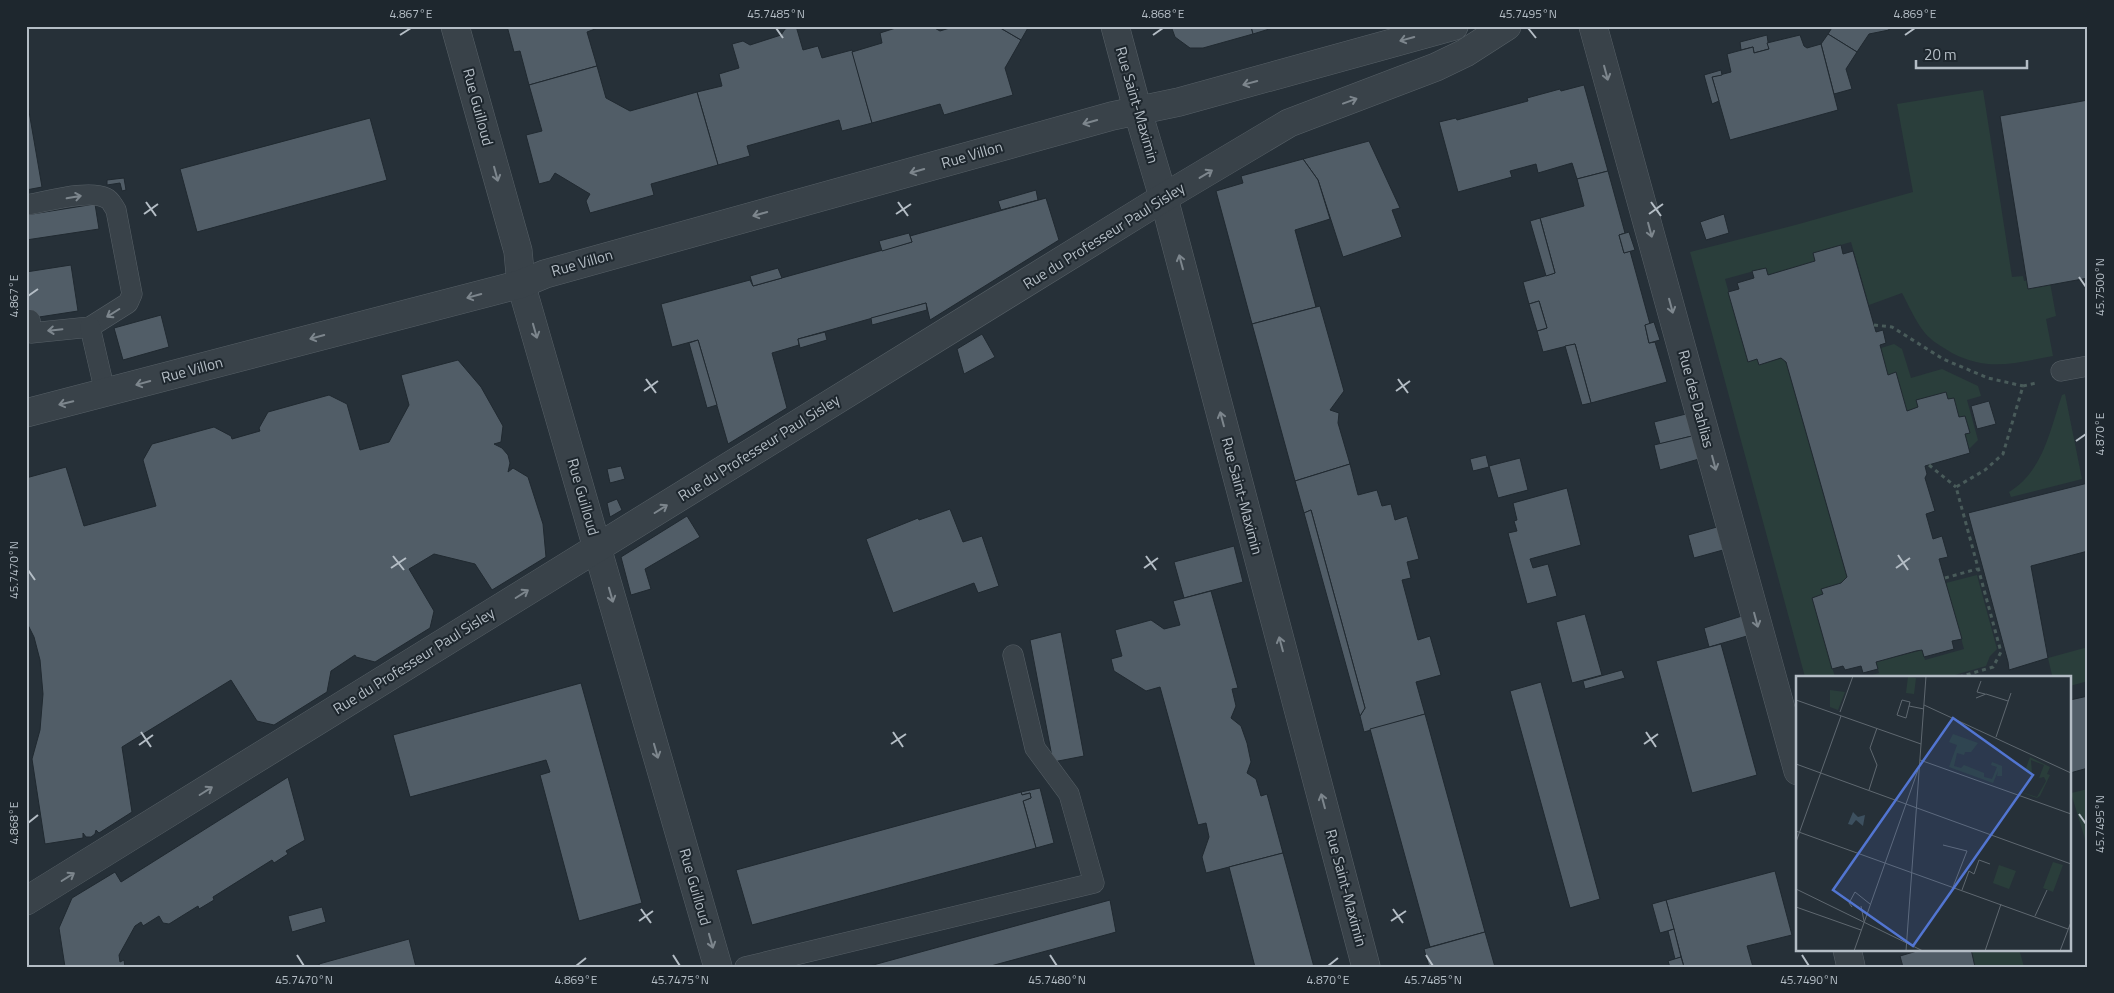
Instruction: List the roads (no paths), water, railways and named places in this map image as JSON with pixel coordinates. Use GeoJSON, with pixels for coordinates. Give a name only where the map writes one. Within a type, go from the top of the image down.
{"type":"FeatureCollection","features":[{"type":"Feature","properties":{"kind":"street","name":"Rue Guilloud"},"geometry":{"type":"LineString","coordinates":[[455,26],[518,251],[522,284],[718,967]]}},
{"type":"Feature","properties":{"kind":"street","name":"Rue Saint-Maximin"},"geometry":{"type":"LineString","coordinates":[[1115,26],[1163,198],[1366,967]]}},
{"type":"Feature","properties":{"kind":"street"},"geometry":{"type":"LineString","coordinates":[[1138,112],[1454,26]]}},
{"type":"Feature","properties":{"kind":"street","name":"Rue du Professeur Paul Sisley"},"geometry":{"type":"LineString","coordinates":[[26,901],[1163,198],[1289,123],[1436,68],[1465,53],[1508,26]]}},
{"type":"Feature","properties":{"kind":"street","name":"Rue des Dahlias"},"geometry":{"type":"LineString","coordinates":[[1593,26],[1796,764]]}},
{"type":"Feature","properties":{"kind":"street","name":"Rue Villon"},"geometry":{"type":"LineString","coordinates":[[26,413],[522,284],[545,274],[1112,116],[1138,112]]}},
{"type":"Feature","properties":{"kind":"street"},"geometry":{"type":"LineString","coordinates":[[1846,950],[1851,967]]}},
{"type":"Feature","properties":{"kind":"lane"},"geometry":{"type":"LineString","coordinates":[[26,205],[88,194],[99,195],[108,199],[116,210],[132,294],[128,303],[90,327],[29,330]]}},
{"type":"Feature","properties":{"kind":"lane"},"geometry":{"type":"LineString","coordinates":[[90,327],[105,392]]}},
{"type":"Feature","properties":{"kind":"lane"},"geometry":{"type":"LineString","coordinates":[[2061,371],[2088,366]]}},
{"type":"Feature","properties":{"kind":"lane"},"geometry":{"type":"LineString","coordinates":[[745,967],[1094,883],[1070,794],[1035,748],[1012,655]]}}]}
